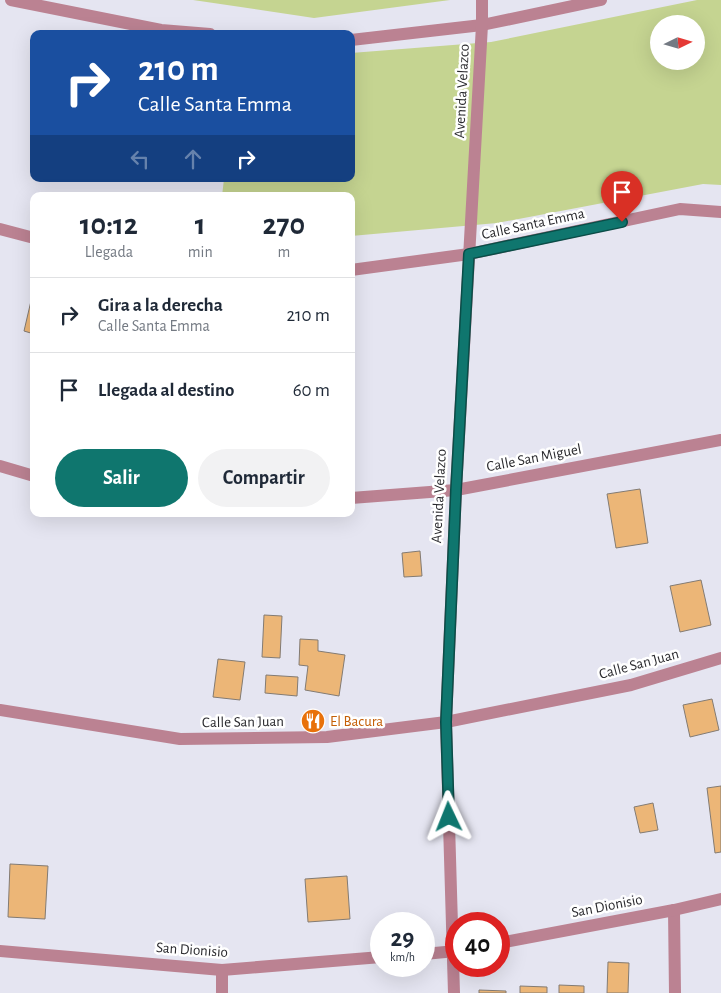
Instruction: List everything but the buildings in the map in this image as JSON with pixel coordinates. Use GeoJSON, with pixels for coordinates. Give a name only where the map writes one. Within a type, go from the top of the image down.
{"type":"FeatureCollection","features":[{"type":"Feature","properties":{"kind":"street"},"geometry":{"type":"LineString","coordinates":[[10,0],[161,30]]}},
{"type":"Feature","properties":{"kind":"street","name":"Avenida Velazco"},"geometry":{"type":"LineString","coordinates":[[453,912],[446,722],[456,490],[482,0]]}},
{"type":"Feature","properties":{"kind":"street"},"geometry":{"type":"LineString","coordinates":[[355,40],[482,25],[601,0]]}},
{"type":"Feature","properties":{"kind":"street","name":"Calle Santa Emma"},"geometry":{"type":"LineString","coordinates":[[355,269],[469,254],[680,209],[721,212]]}},
{"type":"Feature","properties":{"kind":"street"},"geometry":{"type":"LineString","coordinates":[[0,229],[30,237]]}},
{"type":"Feature","properties":{"kind":"street","name":"Calle San Miguel"},"geometry":{"type":"LineString","coordinates":[[355,498],[456,490],[721,440]]}},
{"type":"Feature","properties":{"kind":"street"},"geometry":{"type":"LineString","coordinates":[[0,466],[30,475]]}},
{"type":"Feature","properties":{"kind":"street","name":"Calle San Juan"},"geometry":{"type":"LineString","coordinates":[[0,710],[180,739],[327,737],[446,722],[631,685],[721,658]]}},
{"type":"Feature","properties":{"kind":"street","name":"San Dionisio"},"geometry":{"type":"LineString","coordinates":[[510,941],[674,910],[721,899]]}},
{"type":"Feature","properties":{"kind":"street"},"geometry":{"type":"LineString","coordinates":[[674,910],[675,993]]}},
{"type":"Feature","properties":{"kind":"street","name":"San Dionisio"},"geometry":{"type":"LineString","coordinates":[[0,951],[222,970],[370,958]]}},
{"type":"Feature","properties":{"kind":"street"},"geometry":{"type":"LineString","coordinates":[[222,970],[222,993]]}},
{"type":"Feature","properties":{"kind":"street","name":"Avenida Velazco"},"geometry":{"type":"LineString","coordinates":[[454,977],[454,993]]}},
{"type":"Feature","properties":{"kind":"green space"},"geometry":{"type":"Polygon","coordinates":[[[193,0],[450,0],[314,18],[193,0]]]}},
{"type":"Feature","properties":{"kind":"green space"},"geometry":{"type":"Polygon","coordinates":[[[697,0],[721,0],[721,185],[703,184],[497,223],[355,236],[355,192],[222,192],[224,182],[355,182],[355,53],[491,42],[697,0]]]}},
{"type":"Feature","properties":{"kind":"place","name":"El Bacura"},"geometry":{"type":"Point","coordinates":[313,721]}},
{"type":"Feature","properties":{"kind":"route"},"geometry":{"type":"LineString","coordinates":[[449,817],[446,722],[469,254],[622,222]]}}]}
